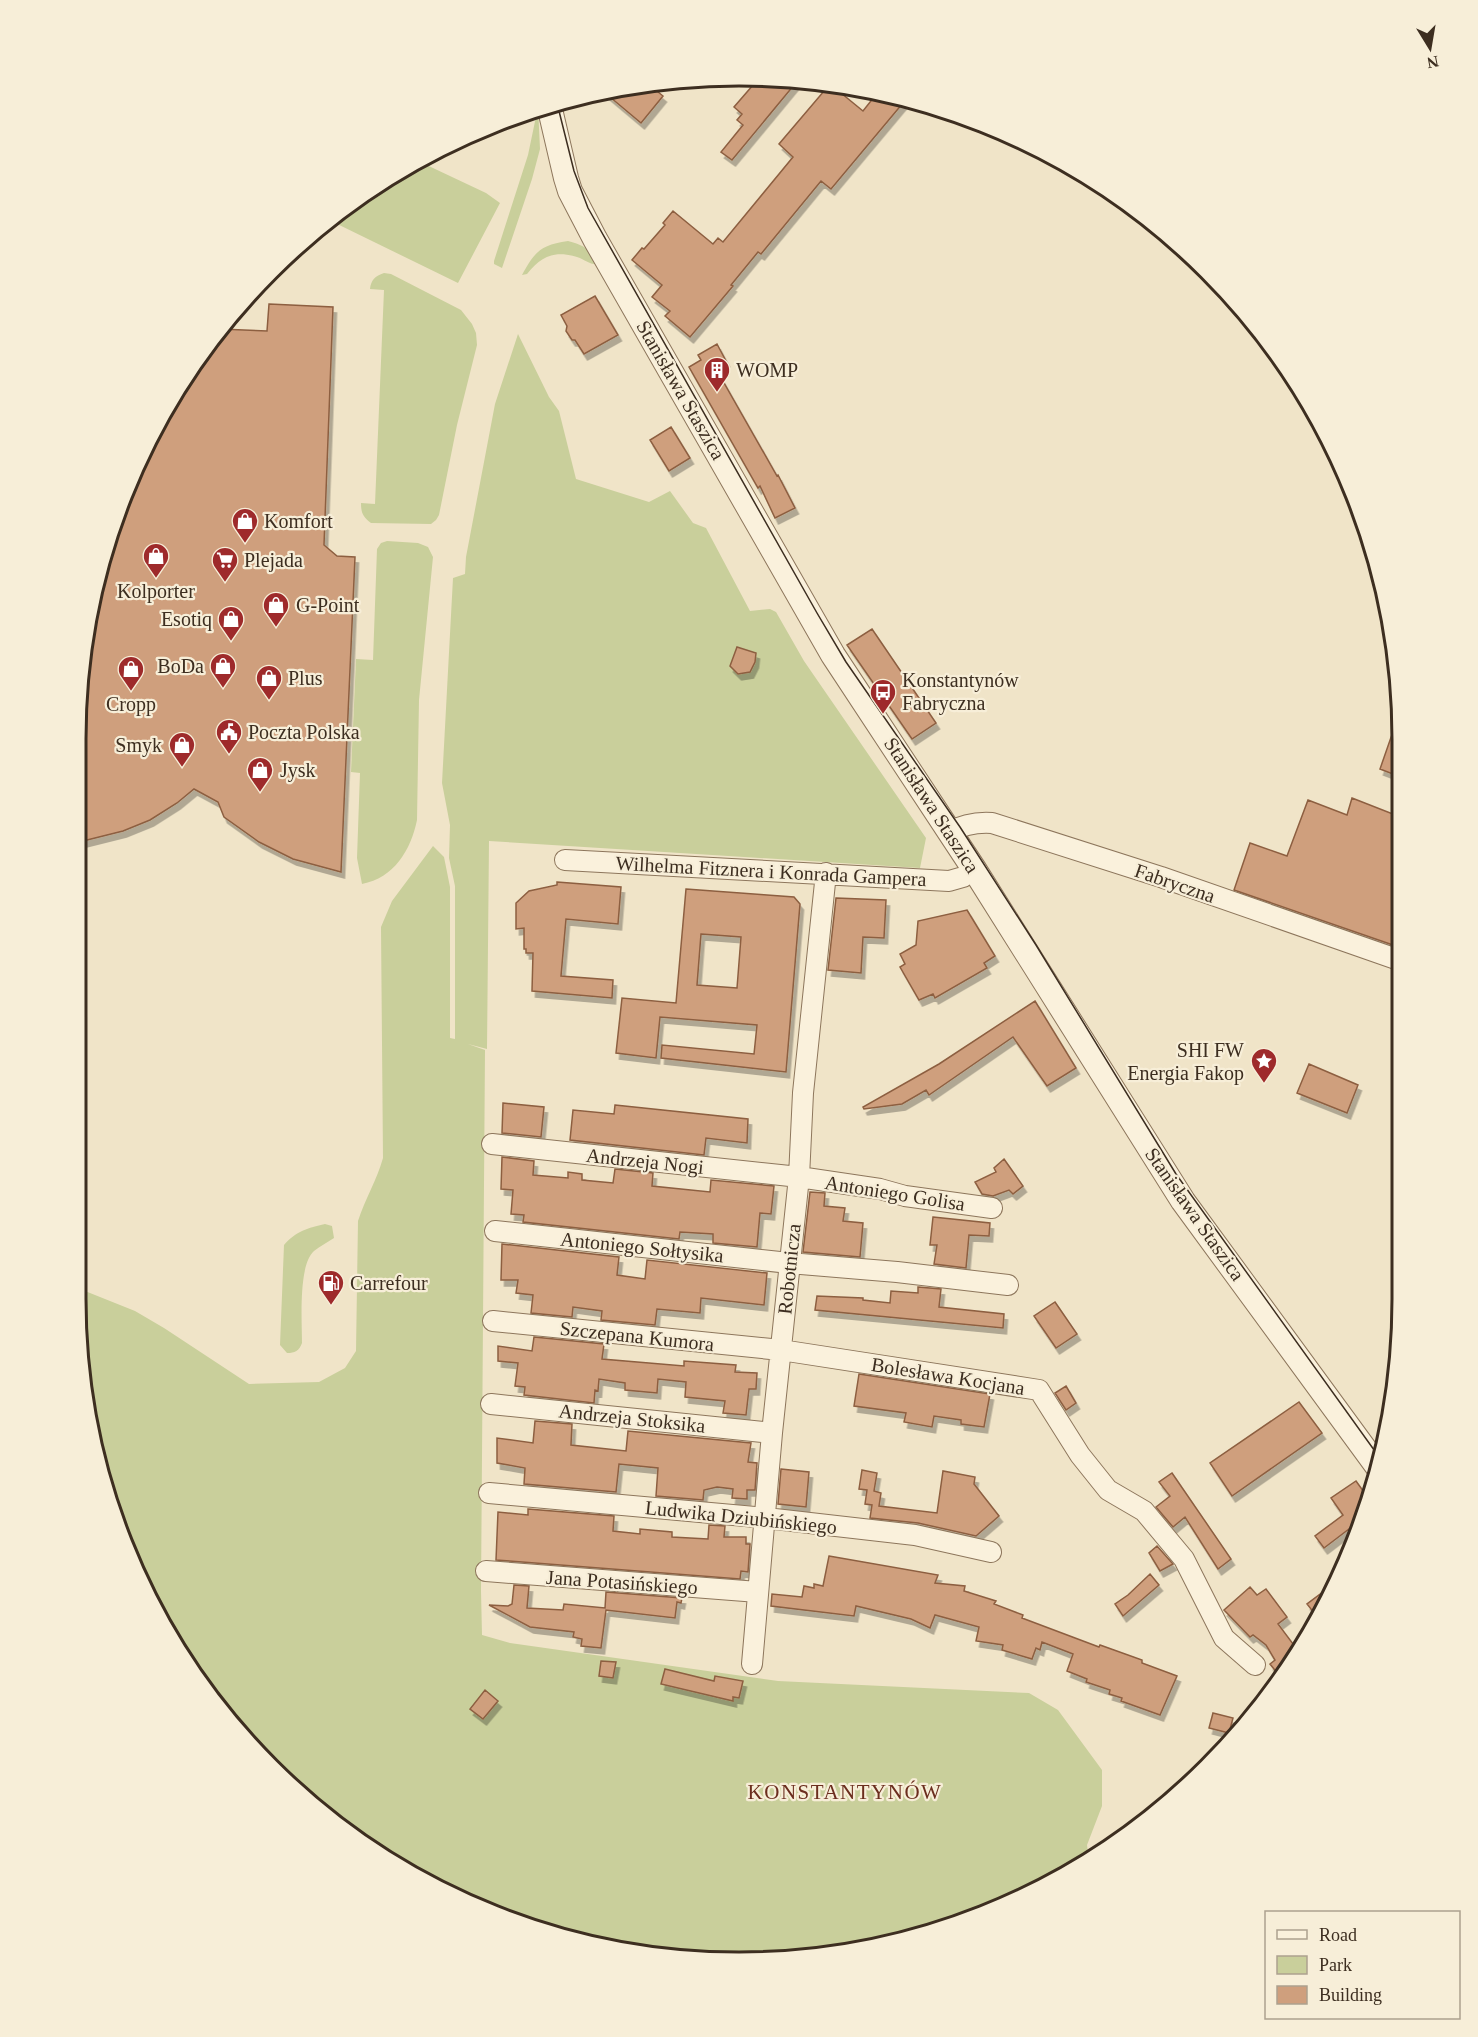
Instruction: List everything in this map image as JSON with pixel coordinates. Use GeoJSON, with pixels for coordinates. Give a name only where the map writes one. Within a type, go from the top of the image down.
{"type":"FeatureCollection","features":[{"type":"Feature","properties":{"kind":"street","name":"Stanisława Staszica"},"geometry":{"type":"LineString","coordinates":[[551,114],[570,191],[827,645],[974,869],[1183,1202],[1372,1459]]}},
{"type":"Feature","properties":{"kind":"street","name":"Fabryczna"},"geometry":{"type":"LineString","coordinates":[[950,832],[978,822],[993,823],[1150,874],[1392,958]]}},
{"type":"Feature","properties":{"kind":"street","name":"Wilhelma Fitznera i Konrada Gampera"},"geometry":{"type":"LineString","coordinates":[[565,860],[949,881],[963,877],[974,869]]}},
{"type":"Feature","properties":{"kind":"street","name":"Robotnicza"},"geometry":{"type":"LineString","coordinates":[[752,1664],[772,1433],[799,1177],[802,1093],[826,873]]}},
{"type":"Feature","properties":{"kind":"street","name":"Andrzeja Nogi"},"geometry":{"type":"LineString","coordinates":[[492,1144],[799,1177]]}},
{"type":"Feature","properties":{"kind":"street","name":"Antoniego Golisa"},"geometry":{"type":"LineString","coordinates":[[799,1177],[905,1196],[992,1208]]}},
{"type":"Feature","properties":{"kind":"street","name":"Antoniego Sołtysika"},"geometry":{"type":"LineString","coordinates":[[495,1231],[1008,1285]]}},
{"type":"Feature","properties":{"kind":"street","name":"Szczepana Kumora"},"geometry":{"type":"LineString","coordinates":[[493,1321],[781,1350]]}},
{"type":"Feature","properties":{"kind":"street","name":"Bolesława Kocjana"},"geometry":{"type":"LineString","coordinates":[[781,1350],[1039,1390],[1080,1455],[1108,1490],[1144,1511],[1184,1559],[1224,1638],[1255,1665]]}},
{"type":"Feature","properties":{"kind":"street","name":"Andrzeja Stoksika"},"geometry":{"type":"LineString","coordinates":[[491,1404],[772,1433]]}},
{"type":"Feature","properties":{"kind":"street","name":"Ludwika Dziubińskiego"},"geometry":{"type":"LineString","coordinates":[[489,1493],[766,1518],[915,1535],[991,1552]]}},
{"type":"Feature","properties":{"kind":"street","name":"Jana Potasińskiego"},"geometry":{"type":"LineString","coordinates":[[486,1571],[758,1592]]}},
{"type":"Feature","properties":{"kind":"green space"},"geometry":{"type":"Polygon","coordinates":[[[538,117],[540,149],[502,268],[494,264],[494,261],[528,155],[536,118],[538,117]]]}},
{"type":"Feature","properties":{"kind":"green space"},"geometry":{"type":"Polygon","coordinates":[[[427,165],[486,193],[500,203],[458,283],[337,224],[376,196],[427,165]]]}},
{"type":"Feature","properties":{"kind":"green space"},"geometry":{"type":"Polygon","coordinates":[[[568,241],[587,249],[599,264],[569,255],[555,255],[543,259],[527,274],[522,275],[535,255],[545,247],[568,241]]]}},
{"type":"Feature","properties":{"kind":"green space"},"geometry":{"type":"Polygon","coordinates":[[[384,273],[391,274],[461,310],[476,333],[477,345],[457,425],[439,515],[431,524],[371,523],[364,517],[361,509],[361,503],[375,504],[384,290],[370,289],[374,279],[384,273]]]}},
{"type":"Feature","properties":{"kind":"green space"},"geometry":{"type":"Polygon","coordinates":[[[518,334],[549,397],[559,411],[576,479],[649,502],[670,491],[693,523],[706,528],[750,611],[770,609],[776,612],[804,661],[926,838],[920,868],[489,841],[487,1049],[468,1044],[485,1050],[482,1635],[510,1643],[778,1681],[1029,1693],[1058,1710],[1102,1770],[1102,1806],[1087,1845],[1088,1850],[1028,1884],[989,1902],[908,1929],[824,1946],[782,1950],[739,1952],[654,1946],[612,1939],[529,1917],[489,1902],[412,1864],[341,1816],[308,1789],[248,1729],[221,1696],[173,1625],[153,1587],[120,1508],[108,1467],[91,1383],[86,1291],[135,1311],[249,1384],[319,1382],[345,1368],[356,1351],[358,1221],[383,1158],[381,927],[392,901],[433,846],[444,857],[450,887],[450,1038],[455,1039],[455,886],[449,858],[450,825],[442,783],[453,578],[465,574],[466,557],[495,404],[518,334]]]}},
{"type":"Feature","properties":{"kind":"green space"},"geometry":{"type":"Polygon","coordinates":[[[387,541],[418,543],[428,547],[433,557],[419,700],[417,820],[410,842],[399,861],[383,876],[362,884],[357,858],[360,773],[351,772],[356,659],[373,660],[377,549],[381,543],[387,541]]]}},
{"type":"Feature","properties":{"kind":"green space"},"geometry":{"type":"Polygon","coordinates":[[[325,1224],[332,1226],[334,1238],[314,1251],[309,1258],[303,1281],[302,1343],[296,1351],[287,1353],[280,1345],[284,1245],[293,1236],[325,1224]]]}},
{"type":"Feature","properties":{"kind":"building"},"geometry":{"type":"Polygon","coordinates":[[[752,86],[792,88],[732,160],[721,152],[743,125],[737,120],[742,114],[734,107],[752,86]]]}},
{"type":"Feature","properties":{"kind":"building"},"geometry":{"type":"Polygon","coordinates":[[[657,91],[663,96],[641,123],[611,98],[657,91]]]}},
{"type":"Feature","properties":{"kind":"building"},"geometry":{"type":"Polygon","coordinates":[[[824,91],[842,94],[863,111],[872,99],[900,106],[831,189],[821,181],[761,254],[758,252],[690,337],[665,316],[670,311],[652,297],[662,285],[632,260],[665,225],[663,223],[673,211],[713,244],[718,238],[723,242],[793,157],[779,144],[824,91]]]}},
{"type":"Feature","properties":{"kind":"building"},"geometry":{"type":"Polygon","coordinates":[[[595,296],[618,335],[584,354],[566,331],[567,326],[561,315],[595,296]]]}},
{"type":"Feature","properties":{"kind":"building","name":"Plejada"},"geometry":{"type":"Polygon","coordinates":[[[269,304],[333,307],[324,545],[337,556],[355,557],[341,872],[293,859],[259,842],[224,817],[218,802],[194,789],[150,820],[123,831],[86,840],[87,696],[91,654],[98,612],[120,529],[135,489],[173,412],[221,341],[230,329],[267,331],[269,304]]]}},
{"type":"Feature","properties":{"kind":"building"},"geometry":{"type":"Polygon","coordinates":[[[717,344],[726,361],[715,367],[795,508],[775,518],[760,486],[758,488],[689,367],[701,360],[698,355],[717,344]]]}},
{"type":"Feature","properties":{"kind":"building"},"geometry":{"type":"Polygon","coordinates":[[[671,427],[690,458],[669,471],[650,440],[671,427]]]}},
{"type":"Feature","properties":{"kind":"building"},"geometry":{"type":"Polygon","coordinates":[[[872,629],[936,723],[912,739],[847,645],[872,629]]]}},
{"type":"Feature","properties":{"kind":"building"},"geometry":{"type":"Polygon","coordinates":[[[737,647],[756,653],[750,672],[738,674],[730,666],[737,647]]]}},
{"type":"Feature","properties":{"kind":"building"},"geometry":{"type":"Polygon","coordinates":[[[1392,735],[1392,774],[1380,769],[1392,735]]]}},
{"type":"Feature","properties":{"kind":"building"},"geometry":{"type":"Polygon","coordinates":[[[1352,798],[1392,814],[1392,945],[1234,890],[1250,843],[1287,856],[1308,800],[1347,815],[1352,798]]]}},
{"type":"Feature","properties":{"kind":"building"},"geometry":{"type":"Polygon","coordinates":[[[557,882],[621,887],[618,924],[566,919],[561,976],[613,980],[612,998],[532,991],[533,953],[526,953],[524,949],[524,928],[516,929],[516,903],[529,891],[557,885],[557,882]]]}},
{"type":"Feature","properties":{"kind":"building"},"geometry":{"type":"Polygon","coordinates":[[[686,889],[794,897],[800,904],[786,1072],[661,1058],[662,1045],[754,1054],[757,1025],[660,1017],[656,1058],[616,1053],[622,998],[676,1003],[686,889]],[[701,934],[697,985],[737,988],[741,937],[701,934]]]}},
{"type":"Feature","properties":{"kind":"building"},"geometry":{"type":"Polygon","coordinates":[[[836,898],[886,900],[884,938],[863,937],[861,973],[828,970],[836,898]]]}},
{"type":"Feature","properties":{"kind":"building"},"geometry":{"type":"Polygon","coordinates":[[[967,910],[995,956],[984,963],[987,968],[935,998],[933,994],[919,1000],[900,967],[905,964],[900,954],[916,945],[918,921],[967,910]]]}},
{"type":"Feature","properties":{"kind":"building"},"geometry":{"type":"Polygon","coordinates":[[[1035,1001],[1076,1068],[1047,1086],[1013,1037],[929,1095],[926,1090],[902,1104],[864,1109],[863,1107],[939,1064],[1035,1001]]]}},
{"type":"Feature","properties":{"kind":"building"},"geometry":{"type":"Polygon","coordinates":[[[1309,1064],[1358,1085],[1347,1113],[1297,1093],[1309,1064]]]}},
{"type":"Feature","properties":{"kind":"building"},"geometry":{"type":"Polygon","coordinates":[[[503,1103],[544,1107],[541,1137],[502,1133],[503,1103]]]}},
{"type":"Feature","properties":{"kind":"building"},"geometry":{"type":"Polygon","coordinates":[[[615,1105],[748,1119],[747,1143],[706,1138],[704,1155],[570,1140],[573,1110],[614,1114],[615,1105]]]}},
{"type":"Feature","properties":{"kind":"building"},"geometry":{"type":"Polygon","coordinates":[[[502,1157],[534,1161],[533,1175],[568,1178],[568,1172],[582,1174],[582,1180],[613,1183],[615,1169],[653,1173],[652,1186],[710,1192],[711,1180],[774,1186],[771,1214],[760,1213],[757,1247],[713,1243],[713,1234],[680,1232],[679,1239],[523,1222],[524,1215],[511,1214],[513,1190],[501,1189],[502,1157]]]}},
{"type":"Feature","properties":{"kind":"building"},"geometry":{"type":"Polygon","coordinates":[[[1004,1159],[1023,1186],[1013,1194],[1009,1190],[993,1196],[982,1194],[975,1182],[996,1172],[994,1168],[1004,1159]]]}},
{"type":"Feature","properties":{"kind":"building"},"geometry":{"type":"Polygon","coordinates":[[[810,1192],[825,1193],[824,1206],[845,1208],[843,1221],[863,1223],[860,1257],[803,1252],[810,1192]]]}},
{"type":"Feature","properties":{"kind":"building"},"geometry":{"type":"Polygon","coordinates":[[[933,1217],[990,1223],[989,1236],[969,1235],[966,1268],[934,1264],[937,1245],[930,1245],[933,1217]]]}},
{"type":"Feature","properties":{"kind":"building"},"geometry":{"type":"Polygon","coordinates":[[[502,1244],[619,1257],[617,1275],[645,1279],[647,1260],[767,1273],[764,1305],[701,1298],[700,1313],[657,1309],[655,1325],[601,1320],[602,1311],[573,1307],[572,1317],[531,1313],[533,1295],[516,1293],[518,1280],[501,1280],[502,1244]]]}},
{"type":"Feature","properties":{"kind":"building"},"geometry":{"type":"Polygon","coordinates":[[[918,1287],[941,1289],[939,1307],[1004,1314],[1003,1328],[815,1310],[817,1296],[863,1298],[863,1300],[890,1303],[891,1291],[918,1293],[918,1287]]]}},
{"type":"Feature","properties":{"kind":"building"},"geometry":{"type":"Polygon","coordinates":[[[1055,1302],[1077,1334],[1056,1348],[1034,1316],[1055,1302]]]}},
{"type":"Feature","properties":{"kind":"building"},"geometry":{"type":"Polygon","coordinates":[[[534,1337],[604,1344],[602,1359],[684,1366],[684,1361],[736,1365],[735,1372],[757,1373],[756,1389],[749,1389],[746,1415],[723,1413],[725,1401],[685,1397],[686,1382],[658,1379],[657,1393],[625,1390],[625,1383],[599,1379],[594,1403],[524,1395],[525,1387],[515,1386],[518,1363],[498,1361],[498,1346],[532,1351],[534,1337]]]}},
{"type":"Feature","properties":{"kind":"building"},"geometry":{"type":"Polygon","coordinates":[[[859,1374],[990,1394],[984,1427],[961,1424],[961,1420],[934,1416],[932,1427],[904,1422],[906,1413],[854,1406],[859,1374]]]}},
{"type":"Feature","properties":{"kind":"building"},"geometry":{"type":"Polygon","coordinates":[[[1066,1386],[1076,1403],[1066,1410],[1055,1393],[1066,1386]]]}},
{"type":"Feature","properties":{"kind":"building"},"geometry":{"type":"Polygon","coordinates":[[[1299,1402],[1322,1433],[1232,1496],[1210,1463],[1299,1402]]]}},
{"type":"Feature","properties":{"kind":"building"},"geometry":{"type":"Polygon","coordinates":[[[535,1421],[572,1424],[571,1445],[626,1451],[628,1431],[751,1443],[748,1462],[757,1463],[755,1490],[747,1490],[747,1499],[732,1498],[733,1489],[717,1487],[704,1490],[703,1500],[656,1496],[658,1468],[619,1464],[616,1492],[524,1484],[525,1468],[497,1463],[497,1438],[533,1443],[535,1421]]]}},
{"type":"Feature","properties":{"kind":"building"},"geometry":{"type":"Polygon","coordinates":[[[781,1469],[809,1472],[806,1507],[778,1504],[781,1469]]]}},
{"type":"Feature","properties":{"kind":"building"},"geometry":{"type":"Polygon","coordinates":[[[862,1470],[877,1473],[874,1491],[881,1493],[879,1506],[937,1513],[943,1471],[975,1477],[974,1484],[999,1516],[976,1536],[918,1523],[870,1518],[872,1505],[865,1504],[867,1490],[859,1489],[862,1470]]]}},
{"type":"Feature","properties":{"kind":"building"},"geometry":{"type":"Polygon","coordinates":[[[1172,1473],[1231,1559],[1218,1569],[1185,1517],[1173,1527],[1156,1507],[1170,1496],[1159,1482],[1172,1473]]]}},
{"type":"Feature","properties":{"kind":"building"},"geometry":{"type":"Polygon","coordinates":[[[1356,1481],[1363,1491],[1350,1530],[1324,1548],[1315,1536],[1343,1515],[1331,1498],[1356,1481]]]}},
{"type":"Feature","properties":{"kind":"building"},"geometry":{"type":"Polygon","coordinates":[[[528,1509],[614,1516],[613,1531],[640,1534],[640,1529],[672,1532],[672,1537],[708,1539],[709,1525],[725,1526],[724,1537],[746,1537],[746,1544],[750,1544],[748,1572],[741,1571],[740,1579],[496,1560],[498,1512],[528,1515],[528,1509]]]}},
{"type":"Feature","properties":{"kind":"building"},"geometry":{"type":"Polygon","coordinates":[[[1157,1546],[1173,1564],[1160,1571],[1149,1553],[1157,1546]]]}},
{"type":"Feature","properties":{"kind":"building"},"geometry":{"type":"Polygon","coordinates":[[[829,1556],[938,1575],[935,1583],[965,1586],[964,1591],[996,1601],[994,1604],[1023,1615],[1022,1618],[1099,1647],[1100,1645],[1142,1660],[1142,1663],[1177,1676],[1160,1715],[1121,1701],[1122,1698],[1109,1694],[1110,1690],[1086,1682],[1087,1679],[1067,1671],[1073,1654],[1042,1642],[1040,1650],[1036,1648],[1032,1659],[1002,1650],[1003,1645],[976,1641],[979,1627],[935,1615],[930,1628],[911,1619],[856,1606],[854,1616],[771,1606],[772,1594],[802,1597],[804,1586],[814,1588],[814,1584],[823,1586],[829,1556]]]}},
{"type":"Feature","properties":{"kind":"building"},"geometry":{"type":"Polygon","coordinates":[[[1150,1574],[1159,1585],[1123,1616],[1115,1604],[1150,1574]]]}},
{"type":"Feature","properties":{"kind":"building"},"geometry":{"type":"Polygon","coordinates":[[[514,1585],[529,1586],[527,1608],[563,1610],[564,1604],[605,1608],[606,1592],[682,1598],[681,1603],[677,1602],[675,1618],[606,1610],[601,1648],[581,1646],[582,1639],[573,1637],[574,1632],[530,1627],[489,1605],[508,1606],[512,1604],[514,1585]]]}},
{"type":"Feature","properties":{"kind":"building"},"geometry":{"type":"Polygon","coordinates":[[[1250,1587],[1257,1595],[1266,1589],[1287,1617],[1278,1624],[1293,1644],[1275,1671],[1270,1664],[1275,1660],[1266,1645],[1253,1635],[1250,1637],[1224,1610],[1250,1587]]]}},
{"type":"Feature","properties":{"kind":"building"},"geometry":{"type":"Polygon","coordinates":[[[1322,1593],[1312,1611],[1307,1604],[1322,1593]]]}},
{"type":"Feature","properties":{"kind":"building"},"geometry":{"type":"Polygon","coordinates":[[[601,1661],[616,1662],[613,1678],[599,1676],[601,1661]]]}},
{"type":"Feature","properties":{"kind":"building"},"geometry":{"type":"Polygon","coordinates":[[[665,1669],[714,1681],[715,1676],[743,1681],[739,1698],[733,1697],[733,1701],[661,1684],[665,1669]]]}},
{"type":"Feature","properties":{"kind":"building"},"geometry":{"type":"Polygon","coordinates":[[[485,1690],[498,1701],[483,1719],[470,1709],[485,1690]]]}},
{"type":"Feature","properties":{"kind":"building"},"geometry":{"type":"Polygon","coordinates":[[[1213,1713],[1233,1718],[1227,1732],[1209,1728],[1213,1713]]]}},
{"type":"Feature","properties":{"kind":"tram line"},"geometry":{"type":"LineString","coordinates":[[559,111],[574,171],[588,208],[846,662],[960,827],[1036,945],[1176,1174],[1374,1450]]}},
{"type":"Feature","properties":{"kind":"place","name":"WOMP"},"geometry":{"type":"Point","coordinates":[717,393]}},
{"type":"Feature","properties":{"kind":"place","name":"Komfort"},"geometry":{"type":"Point","coordinates":[245,544]}},
{"type":"Feature","properties":{"kind":"place","name":"Kolporter"},"geometry":{"type":"Point","coordinates":[156,579]}},
{"type":"Feature","properties":{"kind":"place","name":"Plejada"},"geometry":{"type":"Point","coordinates":[225,583]}},
{"type":"Feature","properties":{"kind":"place","name":"G-Point"},"geometry":{"type":"Point","coordinates":[276,628]}},
{"type":"Feature","properties":{"kind":"place","name":"Esotiq"},"geometry":{"type":"Point","coordinates":[231,642]}},
{"type":"Feature","properties":{"kind":"place","name":"BoDa"},"geometry":{"type":"Point","coordinates":[223,689]}},
{"type":"Feature","properties":{"kind":"place","name":"Cropp"},"geometry":{"type":"Point","coordinates":[131,692]}},
{"type":"Feature","properties":{"kind":"place","name":"Plus"},"geometry":{"type":"Point","coordinates":[269,701]}},
{"type":"Feature","properties":{"kind":"place","name":"Konstantynów Fabryczna"},"geometry":{"type":"Point","coordinates":[883,715]}},
{"type":"Feature","properties":{"kind":"place","name":"Poczta Polska"},"geometry":{"type":"Point","coordinates":[229,755]}},
{"type":"Feature","properties":{"kind":"place","name":"Smyk"},"geometry":{"type":"Point","coordinates":[182,768]}},
{"type":"Feature","properties":{"kind":"place","name":"Jysk"},"geometry":{"type":"Point","coordinates":[260,793]}},
{"type":"Feature","properties":{"kind":"place","name":"SHI FW Energia Fakop"},"geometry":{"type":"Point","coordinates":[1264,1084]}},
{"type":"Feature","properties":{"kind":"place","name":"Carrefour"},"geometry":{"type":"Point","coordinates":[331,1306]}},
{"type":"Feature","properties":{"kind":"district","name":"KONSTANTYNÓW"},"geometry":{"type":"Point","coordinates":[845,1792]}}]}
